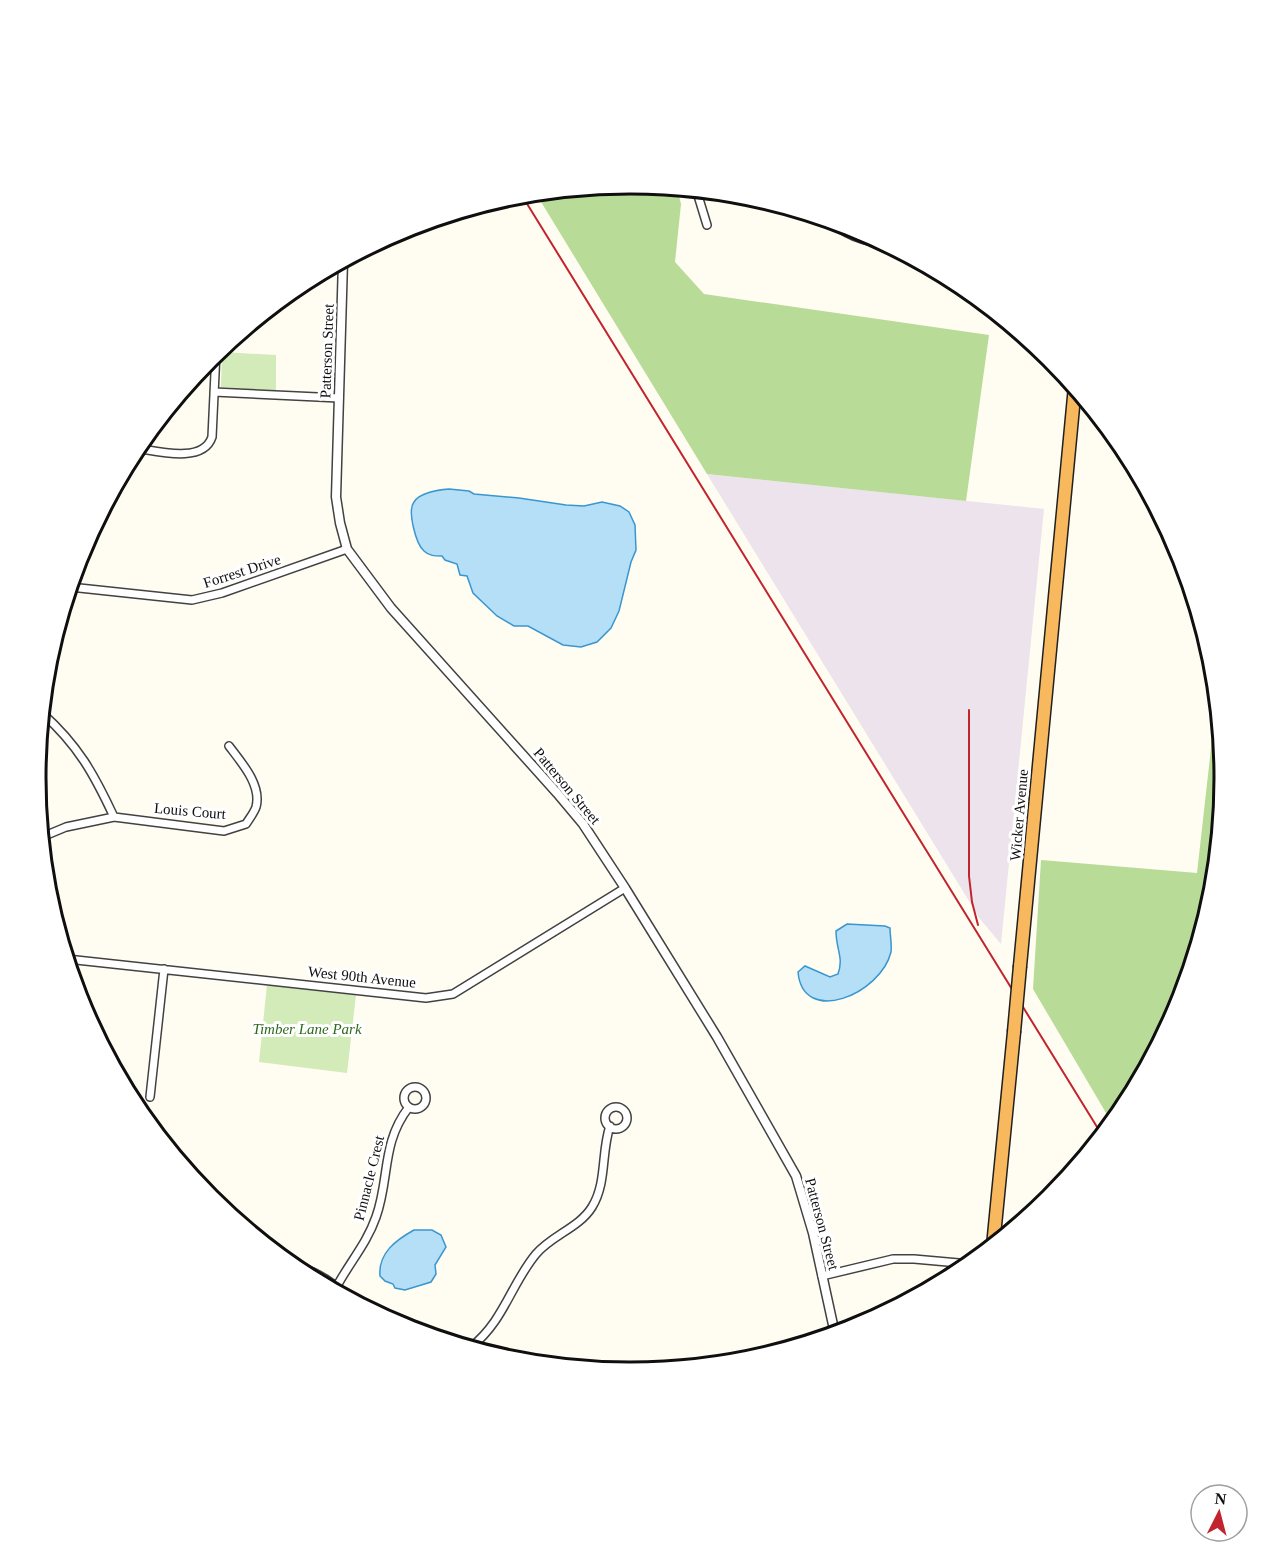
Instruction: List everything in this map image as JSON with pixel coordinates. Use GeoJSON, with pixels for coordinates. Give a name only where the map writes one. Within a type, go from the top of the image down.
{"type":"FeatureCollection","features":[{"type":"Feature","properties":{"kind":"highway","name":"Wicker Avenue"},"geometry":{"type":"LineString","coordinates":[[994,1234],[1074,397]]}},
{"type":"Feature","properties":{"kind":"street"},"geometry":{"type":"LineString","coordinates":[[699,197],[707,225]]}},
{"type":"Feature","properties":{"kind":"street","name":"Patterson Street"},"geometry":{"type":"LineString","coordinates":[[343,270],[336,497],[347,549],[391,608],[583,824],[625,888],[717,1037],[796,1176],[813,1233],[833,1325]]}},
{"type":"Feature","properties":{"kind":"street"},"geometry":{"type":"LineString","coordinates":[[148,449],[192,453],[205,448],[210,442],[215,368]]}},
{"type":"Feature","properties":{"kind":"street"},"geometry":{"type":"LineString","coordinates":[[214,392],[339,398]]}},
{"type":"Feature","properties":{"kind":"street","name":"Forrest Drive"},"geometry":{"type":"LineString","coordinates":[[78,588],[192,600],[222,593],[347,549]]}},
{"type":"Feature","properties":{"kind":"street"},"geometry":{"type":"LineString","coordinates":[[49,834],[66,827],[114,817],[95,776],[64,733],[50,720]]}},
{"type":"Feature","properties":{"kind":"street","name":"Louis Court"},"geometry":{"type":"LineString","coordinates":[[114,817],[224,831],[246,824],[256,807],[257,792],[246,769],[229,746]]}},
{"type":"Feature","properties":{"kind":"street","name":"West 90th Avenue"},"geometry":{"type":"LineString","coordinates":[[75,960],[426,998],[453,994],[625,888]]}},
{"type":"Feature","properties":{"kind":"street"},"geometry":{"type":"LineString","coordinates":[[150,1097],[164,969]]}},
{"type":"Feature","properties":{"kind":"street","name":"Pinnacle Crest"},"geometry":{"type":"LineString","coordinates":[[339,1283],[359,1254],[377,1216],[388,1149],[397,1125],[409,1107]]}},
{"type":"Feature","properties":{"kind":"street"},"geometry":{"type":"LineString","coordinates":[[477,1341],[492,1328],[535,1255],[544,1244],[573,1225],[592,1208],[601,1182],[606,1137],[610,1126]]}},
{"type":"Feature","properties":{"kind":"street"},"geometry":{"type":"LineString","coordinates":[[822,1276],[893,1260],[914,1259],[955,1263]]}},
{"type":"Feature","properties":{"kind":"shaded area"},"geometry":{"type":"Polygon","coordinates":[[[707,474],[1044,509],[1001,944],[980,919],[707,474]]]}},
{"type":"Feature","properties":{"kind":"green space"},"geometry":{"type":"Polygon","coordinates":[[[592,195],[679,196],[681,204],[675,262],[704,294],[989,335],[966,501],[707,474],[540,201],[592,195]]]}},
{"type":"Feature","properties":{"kind":"green space"},"geometry":{"type":"Polygon","coordinates":[[[231,352],[276,355],[276,391],[221,387],[222,361],[231,352]]]}},
{"type":"Feature","properties":{"kind":"green space"},"geometry":{"type":"Polygon","coordinates":[[[1213,734],[1214,778],[1210,854],[1195,929],[1184,965],[1154,1036],[1136,1070],[1107,1115],[1033,989],[1041,860],[1197,873],[1213,734]]]}},
{"type":"Feature","properties":{"kind":"green space","name":"Timber Lane Park"},"geometry":{"type":"Polygon","coordinates":[[[267,985],[356,995],[347,1073],[259,1062],[267,985]]]}},
{"type":"Feature","properties":{"kind":"water"},"geometry":{"type":"Polygon","coordinates":[[[449,489],[566,505],[584,506],[602,502],[620,506],[629,512],[635,525],[636,550],[619,611],[611,628],[597,642],[581,647],[563,645],[528,626],[514,626],[497,616],[473,593],[467,576],[460,575],[457,564],[445,560],[442,556],[426,553],[415,535],[411,512],[414,502],[425,494],[449,489]]]}},
{"type":"Feature","properties":{"kind":"water"},"geometry":{"type":"Polygon","coordinates":[[[847,924],[890,928],[891,952],[884,967],[873,981],[858,991],[843,998],[827,1001],[813,998],[803,989],[798,972],[805,966],[830,977],[838,974],[840,958],[836,931],[847,924]]]}},
{"type":"Feature","properties":{"kind":"water"},"geometry":{"type":"Polygon","coordinates":[[[414,1230],[432,1230],[441,1235],[446,1247],[435,1265],[436,1274],[431,1282],[405,1290],[395,1288],[393,1284],[380,1276],[382,1261],[395,1243],[414,1230]]]}},
{"type":"Feature","properties":{"kind":"railway"},"geometry":{"type":"LineString","coordinates":[[527,203],[1098,1128]]}},
{"type":"Feature","properties":{"kind":"railway"},"geometry":{"type":"LineString","coordinates":[[969,710],[969,876],[978,925]]}}]}
